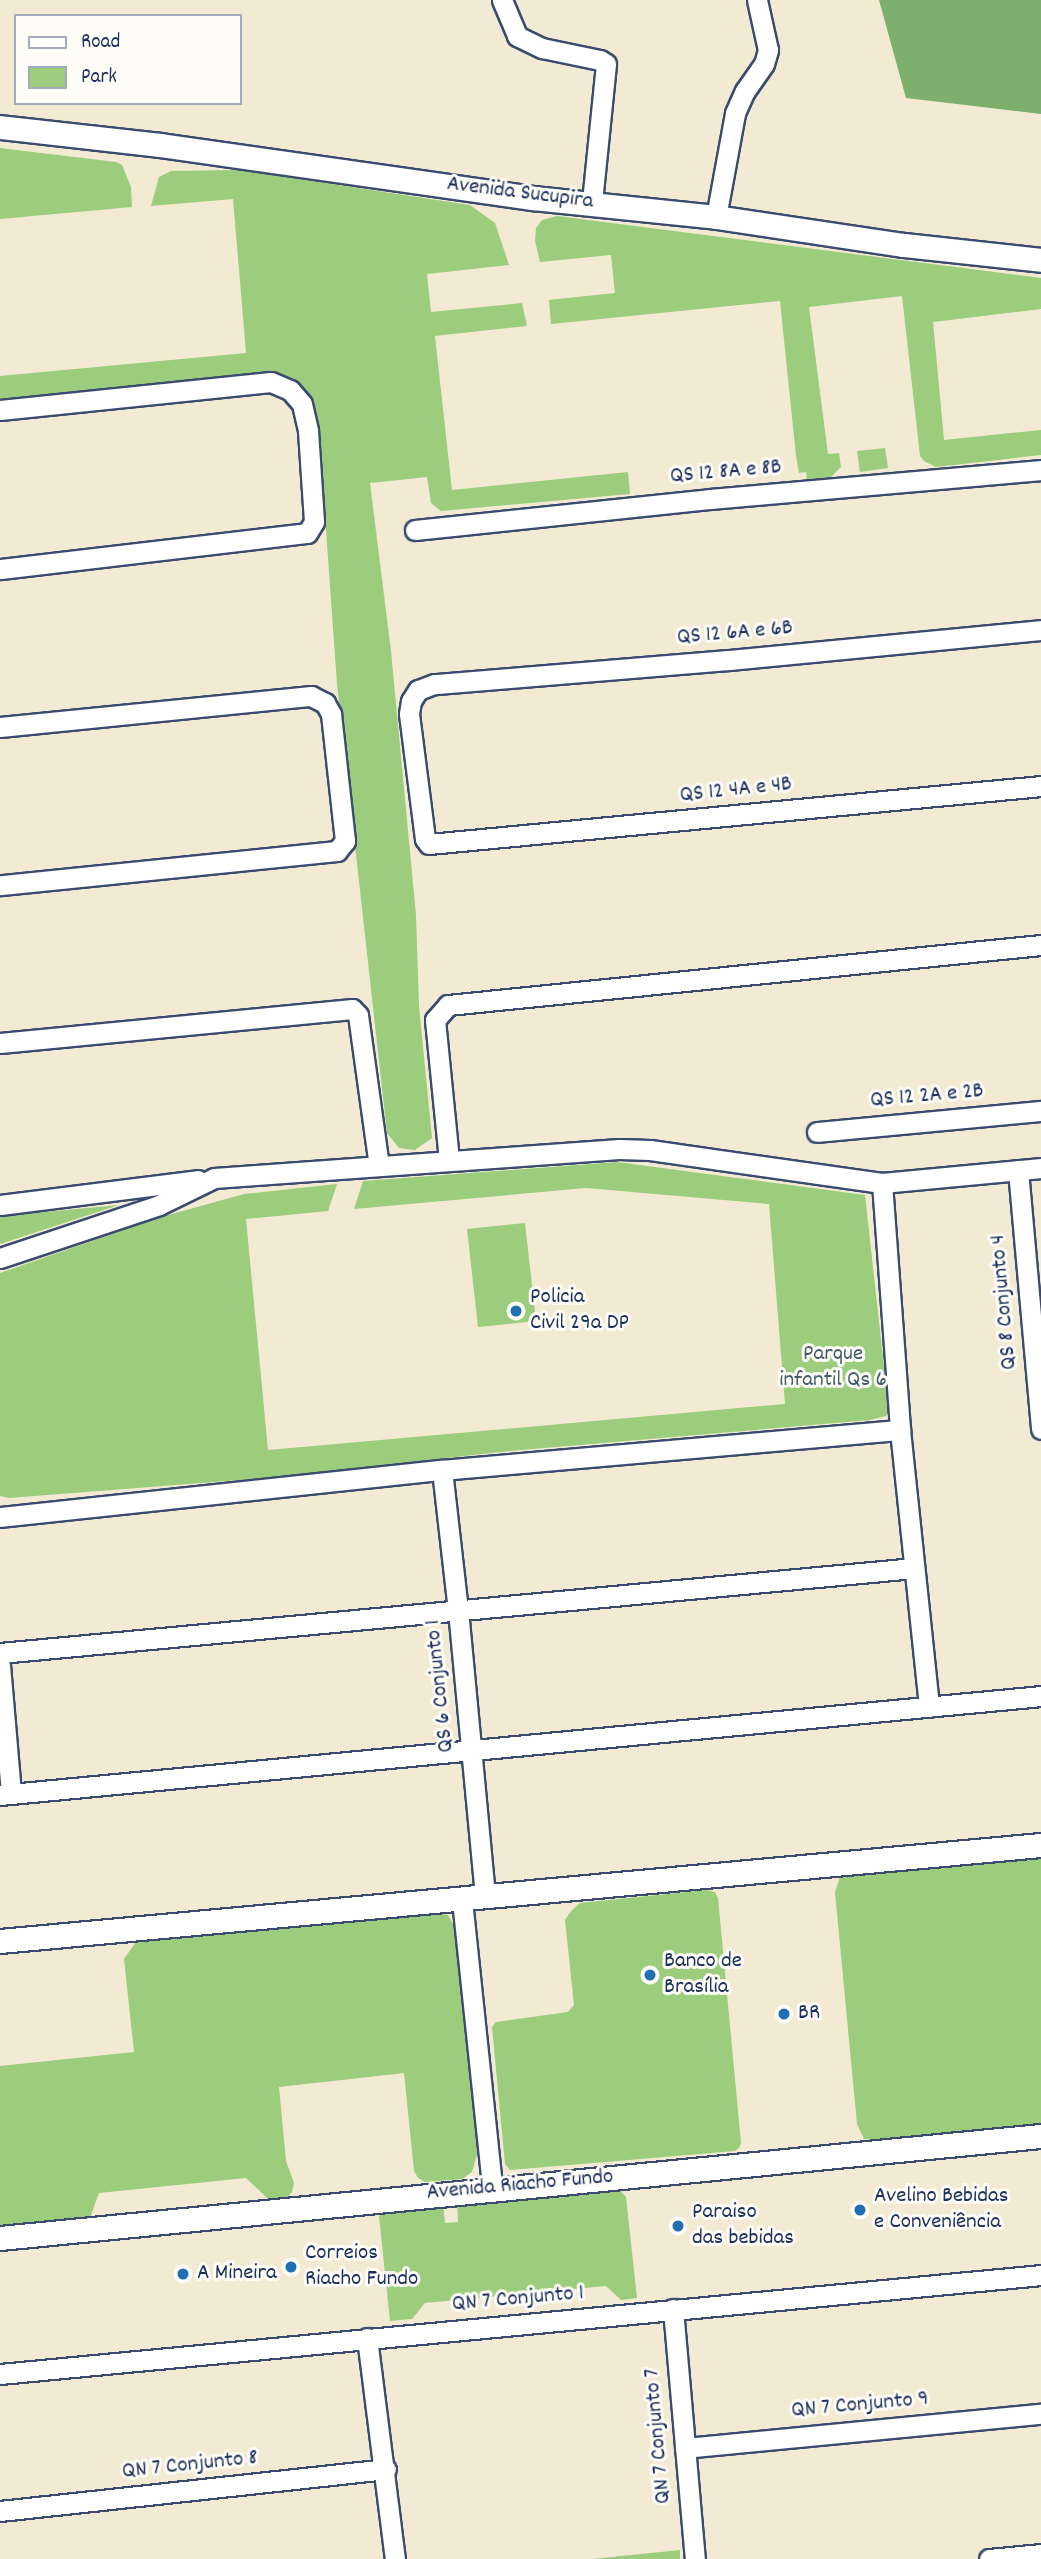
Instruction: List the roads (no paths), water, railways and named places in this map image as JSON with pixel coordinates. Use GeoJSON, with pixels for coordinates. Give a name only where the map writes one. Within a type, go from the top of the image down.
{"type":"FeatureCollection","features":[{"type":"Feature","properties":{"kind":"street"},"geometry":{"type":"LineString","coordinates":[[502,0],[517,36],[542,48],[600,60],[606,64],[592,203]]}},
{"type":"Feature","properties":{"kind":"street"},"geometry":{"type":"LineString","coordinates":[[716,217],[735,113],[744,91],[764,64],[768,50],[757,0]]}},
{"type":"Feature","properties":{"kind":"street","name":"Avenida Sucupira"},"geometry":{"type":"LineString","coordinates":[[0,127],[716,217],[904,245],[1041,260]]}},
{"type":"Feature","properties":{"kind":"street"},"geometry":{"type":"LineString","coordinates":[[0,410],[271,382],[290,390],[302,404],[308,431],[314,522],[307,533],[0,569]]}},
{"type":"Feature","properties":{"kind":"street","name":"QS 12 8A e 8B"},"geometry":{"type":"LineString","coordinates":[[415,530],[711,499],[1041,470]]}},
{"type":"Feature","properties":{"kind":"street","name":"QS 12 6A e 6B"},"geometry":{"type":"LineString","coordinates":[[436,845],[425,839],[409,713],[411,701],[418,690],[434,684],[1041,630]]}},
{"type":"Feature","properties":{"kind":"street"},"geometry":{"type":"LineString","coordinates":[[0,727],[311,696],[325,703],[331,714],[345,841],[337,850],[0,885]]}},
{"type":"Feature","properties":{"kind":"street","name":"QS 12 4A e 4B"},"geometry":{"type":"LineString","coordinates":[[436,845],[1041,786]]}},
{"type":"Feature","properties":{"kind":"street"},"geometry":{"type":"LineString","coordinates":[[449,1160],[435,1020],[448,1005],[1041,945]]}},
{"type":"Feature","properties":{"kind":"street"},"geometry":{"type":"LineString","coordinates":[[0,1043],[352,1009],[358,1015],[379,1166]]}},
{"type":"Feature","properties":{"kind":"street","name":"QS 12 2A e 2B"},"geometry":{"type":"LineString","coordinates":[[817,1132],[1041,1111]]}},
{"type":"Feature","properties":{"kind":"street"},"geometry":{"type":"LineString","coordinates":[[0,1205],[214,1178],[449,1160],[650,1150],[882,1183],[1041,1168]]}},
{"type":"Feature","properties":{"kind":"street","name":"QS 8 Conjunto 4"},"geometry":{"type":"LineString","coordinates":[[1018,1170],[1041,1429]]}},
{"type":"Feature","properties":{"kind":"street"},"geometry":{"type":"LineString","coordinates":[[0,1258],[159,1205],[214,1178]]}},
{"type":"Feature","properties":{"kind":"street"},"geometry":{"type":"LineString","coordinates":[[882,1183],[900,1430],[929,1706]]}},
{"type":"Feature","properties":{"kind":"street"},"geometry":{"type":"LineString","coordinates":[[0,1517],[442,1470],[900,1430]]}},
{"type":"Feature","properties":{"kind":"street","name":"QS 6 Conjunto 1"},"geometry":{"type":"LineString","coordinates":[[442,1470],[472,1750],[473,1899],[492,2188]]}},
{"type":"Feature","properties":{"kind":"street"},"geometry":{"type":"LineString","coordinates":[[0,1653],[914,1568]]}},
{"type":"Feature","properties":{"kind":"street"},"geometry":{"type":"LineString","coordinates":[[0,1665],[6,1795],[1041,1696]]}},
{"type":"Feature","properties":{"kind":"street"},"geometry":{"type":"LineString","coordinates":[[0,1941],[1041,1845]]}},
{"type":"Feature","properties":{"kind":"street","name":"Avenida Riacho Fundo"},"geometry":{"type":"LineString","coordinates":[[0,2238],[1041,2136]]}},
{"type":"Feature","properties":{"kind":"street","name":"QN 7 Conjunto 1"},"geometry":{"type":"LineString","coordinates":[[0,2374],[1041,2275]]}},
{"type":"Feature","properties":{"kind":"street","name":"QN 7 Conjunto 7"},"geometry":{"type":"LineString","coordinates":[[673,2309],[695,2559]]}},
{"type":"Feature","properties":{"kind":"street"},"geometry":{"type":"LineString","coordinates":[[367,2338],[386,2469],[395,2559]]}},
{"type":"Feature","properties":{"kind":"street","name":"QN 7 Conjunto 9"},"geometry":{"type":"LineString","coordinates":[[685,2448],[1041,2414]]}},
{"type":"Feature","properties":{"kind":"street","name":"QN 7 Conjunto 8"},"geometry":{"type":"LineString","coordinates":[[0,2511],[386,2469]]}},
{"type":"Feature","properties":{"kind":"street"},"geometry":{"type":"LineString","coordinates":[[989,2559],[1041,2554]]}},
{"type":"Feature","properties":{"kind":"place","name":"Policia Civil 29a DP"},"geometry":{"type":"Point","coordinates":[516,1311]}},
{"type":"Feature","properties":{"kind":"place","name":"Banco de Brasília"},"geometry":{"type":"Point","coordinates":[650,1975]}},
{"type":"Feature","properties":{"kind":"place","name":"BR"},"geometry":{"type":"Point","coordinates":[784,2014]}},
{"type":"Feature","properties":{"kind":"place","name":"Avelino Bebidas e Conveniência"},"geometry":{"type":"Point","coordinates":[860,2210]}},
{"type":"Feature","properties":{"kind":"place","name":"Paraiso das bebidas"},"geometry":{"type":"Point","coordinates":[678,2226]}},
{"type":"Feature","properties":{"kind":"place","name":"Correios Riacho Fundo"},"geometry":{"type":"Point","coordinates":[291,2267]}},
{"type":"Feature","properties":{"kind":"place","name":"A Mineira"},"geometry":{"type":"Point","coordinates":[183,2274]}},
{"type":"Feature","properties":{"kind":"park label","name":"Parque infantil Qs 6"},"geometry":{"type":"Point","coordinates":[833,1368]}}]}
